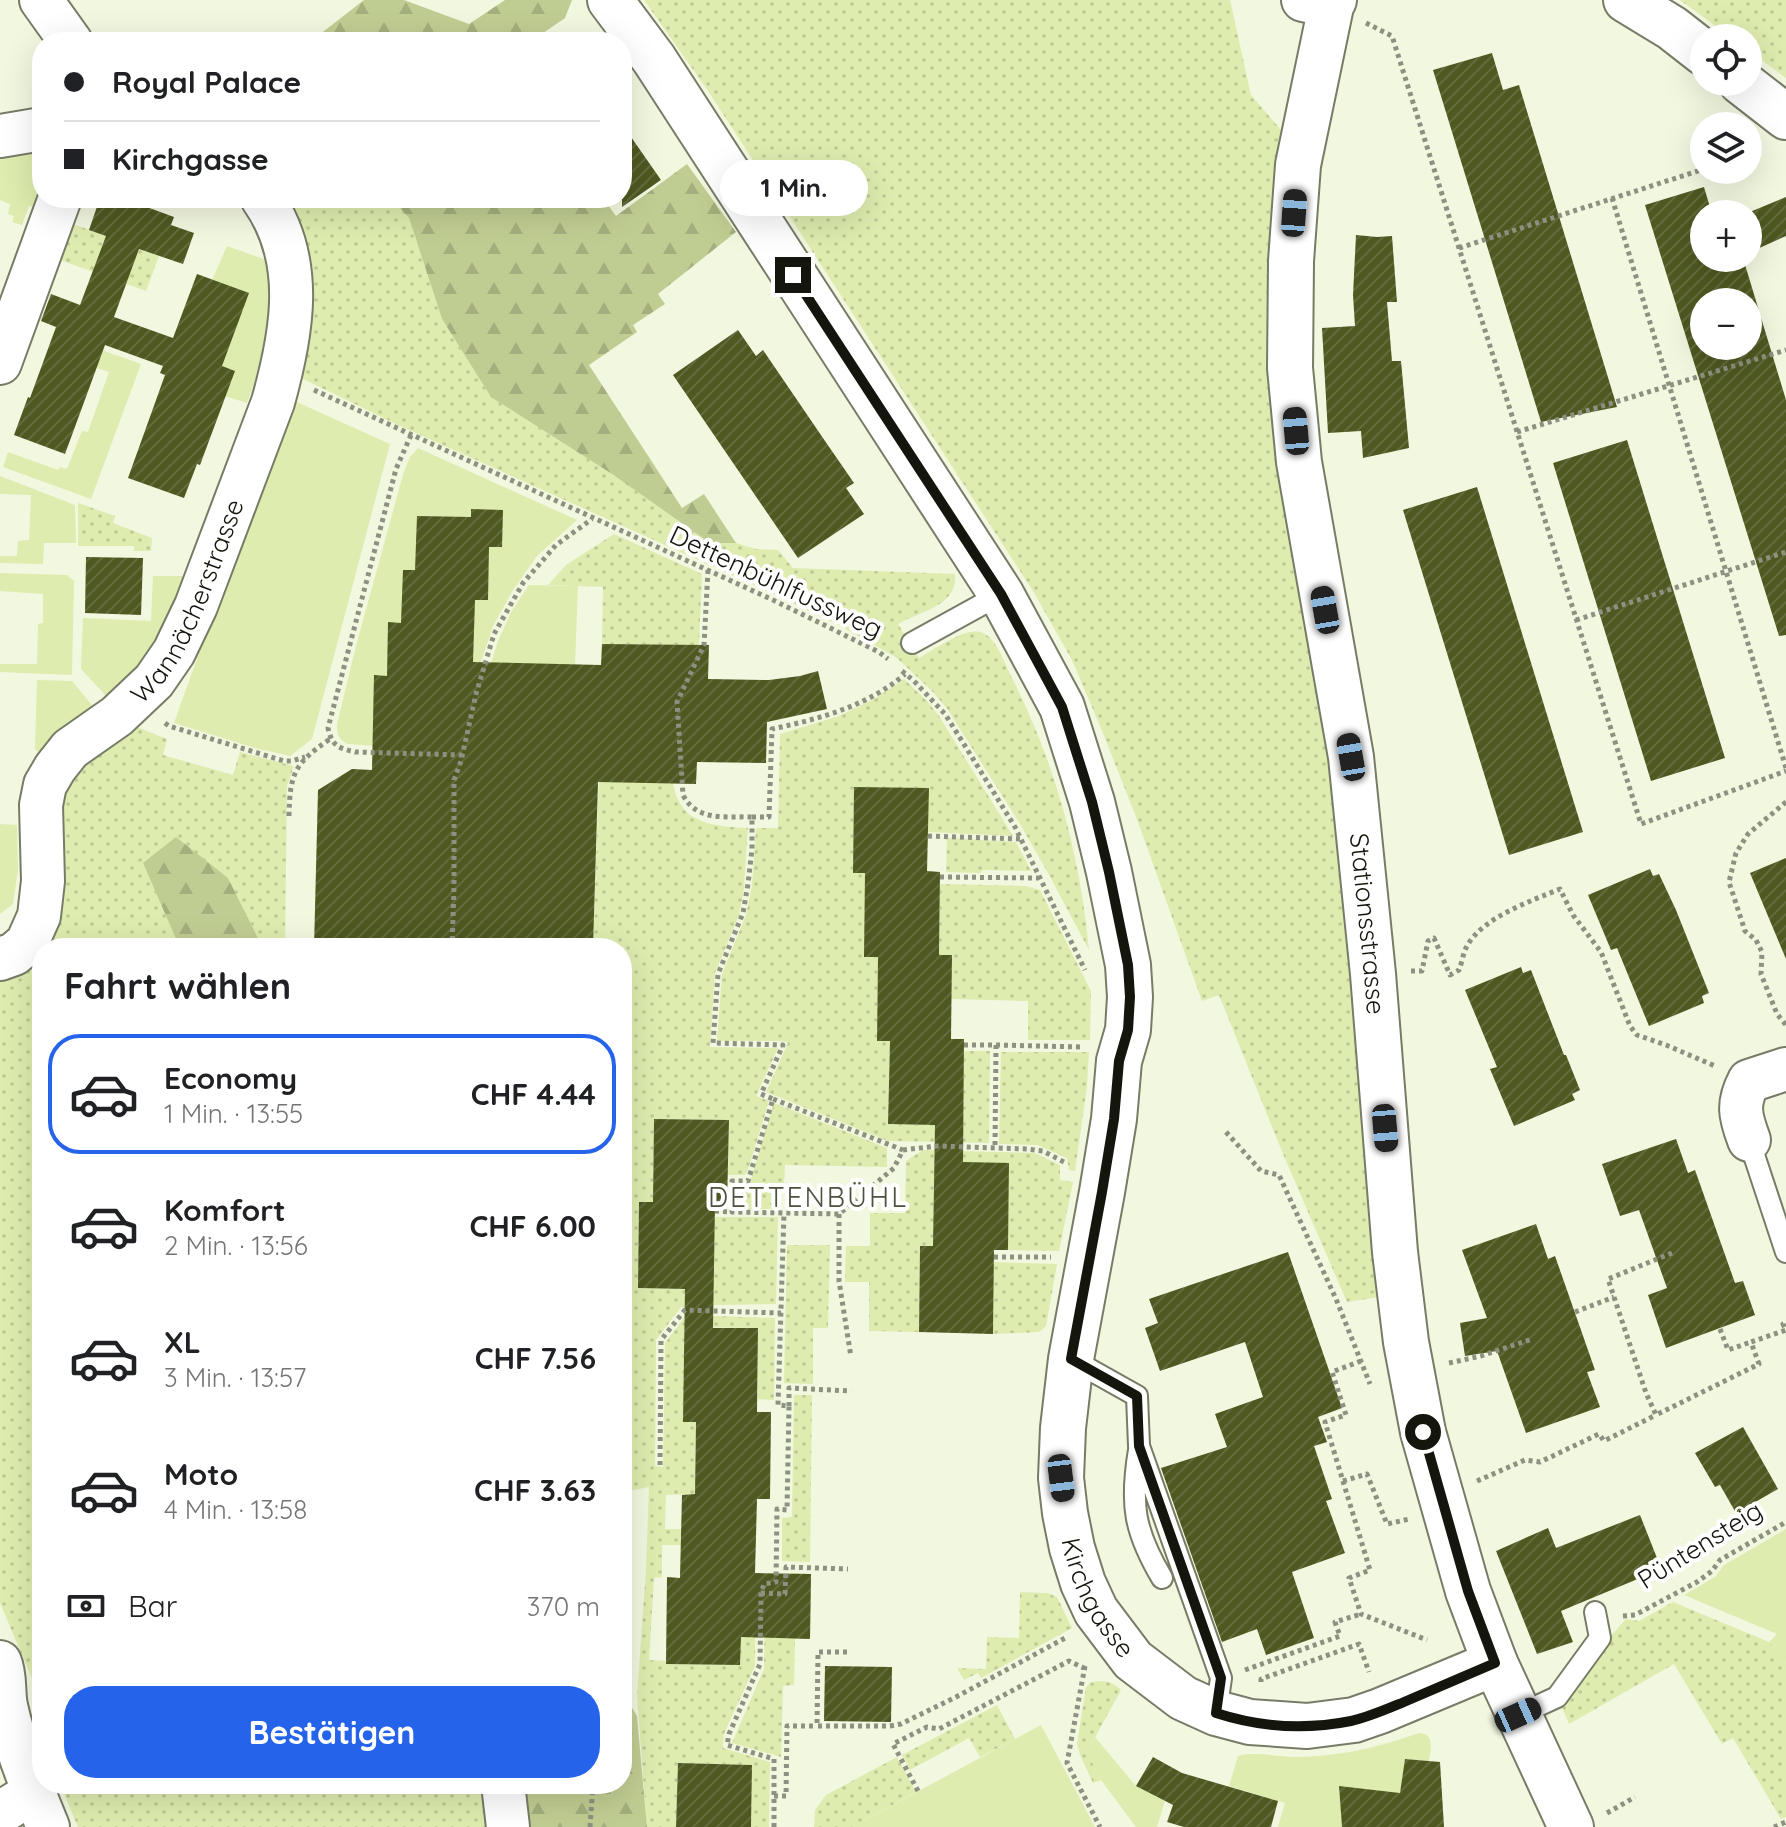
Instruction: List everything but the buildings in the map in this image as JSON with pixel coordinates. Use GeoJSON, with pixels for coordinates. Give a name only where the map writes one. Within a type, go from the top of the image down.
{"type":"FeatureCollection","features":[{"type":"Feature","properties":{"kind":"street"},"geometry":{"type":"LineString","coordinates":[[41,0],[64,32]]}},
{"type":"Feature","properties":{"kind":"street","name":"Kirchgasse"},"geometry":{"type":"LineString","coordinates":[[610,0],[654,59],[1001,594],[1062,707],[1092,802],[1128,965],[1130,997],[1128,1030],[1119,1061],[1114,1119],[1071,1359],[1063,1428],[1061,1478],[1072,1548],[1096,1611],[1133,1660],[1183,1698],[1218,1695],[1250,1722],[1307,1726],[1354,1720],[1495,1663]]}},
{"type":"Feature","properties":{"kind":"street"},"geometry":{"type":"LineString","coordinates":[[1626,0],[1690,42]]}},
{"type":"Feature","properties":{"kind":"street","name":"Stationsstrasse"},"geometry":{"type":"LineString","coordinates":[[1334,7],[1298,165],[1291,261],[1290,368],[1299,462],[1351,757],[1373,974],[1395,1252],[1406,1342],[1423,1432],[1442,1501],[1468,1591],[1495,1663],[1551,1781],[1589,1820]]}},
{"type":"Feature","properties":{"kind":"street"},"geometry":{"type":"LineString","coordinates":[[1759,96],[1786,117]]}},
{"type":"Feature","properties":{"kind":"street"},"geometry":{"type":"LineString","coordinates":[[0,136],[32,131]]}},
{"type":"Feature","properties":{"kind":"street"},"geometry":{"type":"LineString","coordinates":[[0,363],[56,208]]}},
{"type":"Feature","properties":{"kind":"street","name":"Wannächerstrasse"},"geometry":{"type":"LineString","coordinates":[[23,952],[39,916],[43,881],[41,805],[45,785],[70,749],[117,716],[154,681],[167,662],[196,606],[273,402],[292,311],[292,283],[288,254],[267,208]]}},
{"type":"Feature","properties":{"kind":"street"},"geometry":{"type":"LineString","coordinates":[[1749,1140],[1741,1118],[1741,1097],[1768,1075]]}},
{"type":"Feature","properties":{"kind":"street"},"geometry":{"type":"LineString","coordinates":[[0,1662],[4,1670],[6,1707],[24,1765],[27,1811]]}},
{"type":"Feature","properties":{"kind":"street"},"geometry":{"type":"LineString","coordinates":[[504,1794],[508,1827]]}},
{"type":"Feature","properties":{"kind":"lane"},"geometry":{"type":"LineString","coordinates":[[912,643],[1001,594]]}},
{"type":"Feature","properties":{"kind":"lane"},"geometry":{"type":"LineString","coordinates":[[1749,1140],[1786,1252]]}},
{"type":"Feature","properties":{"kind":"lane"},"geometry":{"type":"LineString","coordinates":[[1071,1359],[1137,1396],[1139,1446],[1134,1483],[1135,1509],[1150,1557],[1162,1578]]}},
{"type":"Feature","properties":{"kind":"lane"},"geometry":{"type":"LineString","coordinates":[[1139,1446],[1218,1695]]}},
{"type":"Feature","properties":{"kind":"lane"},"geometry":{"type":"LineString","coordinates":[[1518,1715],[1557,1697],[1600,1638],[1595,1612]]}},
{"type":"Feature","properties":{"kind":"path"},"geometry":{"type":"LineString","coordinates":[[1334,7],[1392,36],[1641,824],[1786,770],[1612,198]]}},
{"type":"Feature","properties":{"kind":"path"},"geometry":{"type":"LineString","coordinates":[[1459,248],[1690,173]]}},
{"type":"Feature","properties":{"kind":"path"},"geometry":{"type":"LineString","coordinates":[[1517,432],[1786,350]]}},
{"type":"Feature","properties":{"kind":"path","name":"Dettenbühlfussweg"},"geometry":{"type":"LineString","coordinates":[[281,374],[879,652],[945,714],[1021,839],[1085,970]]}},
{"type":"Feature","properties":{"kind":"path"},"geometry":{"type":"LineString","coordinates":[[411,435],[396,469],[328,728],[330,739],[339,748],[355,752],[462,755]]}},
{"type":"Feature","properties":{"kind":"path"},"geometry":{"type":"LineString","coordinates":[[452,938],[454,780],[494,634],[523,583],[556,545],[593,518]]}},
{"type":"Feature","properties":{"kind":"path"},"geometry":{"type":"LineString","coordinates":[[1576,620],[1786,552]]}},
{"type":"Feature","properties":{"kind":"path"},"geometry":{"type":"LineString","coordinates":[[708,570],[704,645],[677,702],[683,795],[688,805],[705,816],[769,817],[772,729],[840,712],[905,674]]}},
{"type":"Feature","properties":{"kind":"path"},"geometry":{"type":"LineString","coordinates":[[134,700],[169,726],[284,761],[305,757],[330,739]]}},
{"type":"Feature","properties":{"kind":"path"},"geometry":{"type":"LineString","coordinates":[[289,816],[290,787],[305,757]]}},
{"type":"Feature","properties":{"kind":"path"},"geometry":{"type":"LineString","coordinates":[[1786,802],[1748,834],[1736,853],[1729,882],[1745,931],[1756,940],[1762,952],[1761,974],[1777,1014],[1786,1025]]}},
{"type":"Feature","properties":{"kind":"path"},"geometry":{"type":"LineString","coordinates":[[752,817],[752,849],[743,913],[718,974],[713,1043],[783,1045],[761,1094],[903,1150],[937,1146],[1043,1151],[1064,1162],[1065,1175]]}},
{"type":"Feature","properties":{"kind":"path"},"geometry":{"type":"LineString","coordinates":[[928,836],[1021,839]]}},
{"type":"Feature","properties":{"kind":"path"},"geometry":{"type":"LineString","coordinates":[[940,877],[1040,878]]}},
{"type":"Feature","properties":{"kind":"path"},"geometry":{"type":"LineString","coordinates":[[1400,972],[1422,971],[1428,941],[1434,938],[1450,975],[1459,970],[1467,946],[1480,929],[1517,907],[1560,889],[1573,915],[1601,952],[1630,1026],[1637,1035],[1768,1075]]}},
{"type":"Feature","properties":{"kind":"path"},"geometry":{"type":"LineString","coordinates":[[964,1045],[1071,1047]]}},
{"type":"Feature","properties":{"kind":"path"},"geometry":{"type":"LineString","coordinates":[[995,1148],[996,1045]]}},
{"type":"Feature","properties":{"kind":"path"},"geometry":{"type":"LineString","coordinates":[[732,1212],[732,1181],[748,1181],[773,1099]]}},
{"type":"Feature","properties":{"kind":"path"},"geometry":{"type":"LineString","coordinates":[[1226,1132],[1261,1171],[1279,1175],[1336,1299]]}},
{"type":"Feature","properties":{"kind":"path"},"geometry":{"type":"LineString","coordinates":[[715,1211],[839,1214],[894,1168],[903,1150]]}},
{"type":"Feature","properties":{"kind":"path"},"geometry":{"type":"LineString","coordinates":[[784,1213],[778,1405],[789,1406]]}},
{"type":"Feature","properties":{"kind":"path"},"geometry":{"type":"LineString","coordinates":[[839,1214],[839,1281],[851,1357]]}},
{"type":"Feature","properties":{"kind":"path"},"geometry":{"type":"LineString","coordinates":[[1656,1415],[1608,1279],[1672,1253]]}},
{"type":"Feature","properties":{"kind":"path"},"geometry":{"type":"LineString","coordinates":[[994,1257],[1064,1258]]}},
{"type":"Feature","properties":{"kind":"path"},"geometry":{"type":"LineString","coordinates":[[1575,1312],[1614,1297]]}},
{"type":"Feature","properties":{"kind":"path"},"geometry":{"type":"LineString","coordinates":[[660,1465],[661,1340],[685,1310],[781,1313]]}},
{"type":"Feature","properties":{"kind":"path"},"geometry":{"type":"LineString","coordinates":[[1720,1329],[1728,1350],[1786,1330],[1783,1324],[1786,1323]]}},
{"type":"Feature","properties":{"kind":"path"},"geometry":{"type":"LineString","coordinates":[[1467,1359],[1532,1339]]}},
{"type":"Feature","properties":{"kind":"path"},"geometry":{"type":"LineString","coordinates":[[1486,1477],[1525,1460],[1540,1462],[1599,1434],[1604,1441],[1759,1364],[1751,1342]]}},
{"type":"Feature","properties":{"kind":"path"},"geometry":{"type":"LineString","coordinates":[[1361,1361],[1332,1372],[1346,1415],[1325,1422],[1370,1570],[1349,1578],[1361,1614]]}},
{"type":"Feature","properties":{"kind":"path"},"geometry":{"type":"LineString","coordinates":[[774,1827],[774,1759],[727,1745],[760,1664],[761,1593],[764,1584],[776,1582],[777,1509],[787,1510],[789,1388],[851,1391]]}},
{"type":"Feature","properties":{"kind":"path"},"geometry":{"type":"LineString","coordinates":[[1343,1481],[1367,1474],[1387,1524],[1414,1517]]}},
{"type":"Feature","properties":{"kind":"path","name":"Püntensteig"},"geometry":{"type":"LineString","coordinates":[[1642,1611],[1697,1582],[1712,1571],[1720,1560],[1786,1522]]}},
{"type":"Feature","properties":{"kind":"path"},"geometry":{"type":"LineString","coordinates":[[761,1593],[785,1594],[786,1567],[848,1569]]}},
{"type":"Feature","properties":{"kind":"path"},"geometry":{"type":"LineString","coordinates":[[1218,1695],[1340,1636],[1335,1622],[1361,1614],[1427,1640]]}},
{"type":"Feature","properties":{"kind":"path"},"geometry":{"type":"LineString","coordinates":[[774,1796],[786,1796],[787,1726],[901,1724],[1080,1630]]}},
{"type":"Feature","properties":{"kind":"path"},"geometry":{"type":"LineString","coordinates":[[1262,1691],[1261,1679],[1359,1644],[1371,1677]]}},
{"type":"Feature","properties":{"kind":"path"},"geometry":{"type":"LineString","coordinates":[[817,1726],[818,1652],[847,1652]]}},
{"type":"Feature","properties":{"kind":"path"},"geometry":{"type":"LineString","coordinates":[[1088,1659],[1067,1763],[1100,1827]]}},
{"type":"Feature","properties":{"kind":"path"},"geometry":{"type":"LineString","coordinates":[[918,1791],[893,1744],[927,1727],[939,1729],[1069,1661],[1084,1668]]}},
{"type":"Feature","properties":{"kind":"path"},"geometry":{"type":"LineString","coordinates":[[590,1827],[592,1794]]}},
{"type":"Feature","properties":{"kind":"path"},"geometry":{"type":"LineString","coordinates":[[1589,1820],[1635,1797]]}},
{"type":"Feature","properties":{"kind":"path"},"geometry":{"type":"LineString","coordinates":[[1774,1827],[1786,1822]]}},
{"type":"Feature","properties":{"kind":"green space"},"geometry":{"type":"Polygon","coordinates":[[[364,0],[404,0],[469,24],[505,0],[572,0],[565,18],[545,32],[323,32],[364,0]]]}},
{"type":"Feature","properties":{"kind":"green space"},"geometry":{"type":"Polygon","coordinates":[[[644,0],[1230,0],[1251,95],[1281,130],[1269,311],[1273,413],[1284,504],[1324,711],[1352,939],[1379,1297],[1347,1302],[1219,995],[1202,1001],[1103,733],[1072,660],[1033,591],[708,91],[644,0]]]}},
{"type":"Feature","properties":{"kind":"green space"},"geometry":{"type":"Polygon","coordinates":[[[1680,0],[1786,0],[1786,78],[1762,60],[1762,24],[1713,24],[1680,0]]]}},
{"type":"Feature","properties":{"kind":"green space"},"geometry":{"type":"Polygon","coordinates":[[[32,148],[32,207],[29,206],[22,225],[12,222],[14,216],[8,214],[10,204],[0,200],[0,156],[32,148]]]}},
{"type":"Feature","properties":{"kind":"green space"},"geometry":{"type":"Polygon","coordinates":[[[687,164],[736,232],[658,294],[665,304],[633,325],[637,332],[589,365],[682,508],[704,494],[736,543],[710,543],[612,474],[491,397],[442,319],[409,218],[400,208],[610,208],[616,216],[632,208],[632,204],[687,164]]]}},
{"type":"Feature","properties":{"kind":"green space"},"geometry":{"type":"Polygon","coordinates":[[[277,208],[400,208],[409,218],[442,319],[491,396],[612,474],[710,543],[736,543],[756,549],[778,550],[793,568],[955,574],[951,593],[944,600],[898,624],[919,658],[957,636],[973,632],[986,634],[999,650],[1053,775],[1072,844],[1089,950],[1020,824],[948,710],[897,658],[839,625],[776,595],[398,425],[295,375],[277,208]]]}},
{"type":"Feature","properties":{"kind":"green space"},"geometry":{"type":"Polygon","coordinates":[[[62,220],[106,236],[133,265],[139,249],[159,256],[146,291],[49,256],[62,220]]]}},
{"type":"Feature","properties":{"kind":"green space"},"geometry":{"type":"Polygon","coordinates":[[[227,246],[269,261],[273,297],[264,355],[247,403],[225,396],[209,362],[212,280],[227,246]]]}},
{"type":"Feature","properties":{"kind":"green space"},"geometry":{"type":"Polygon","coordinates":[[[54,333],[141,364],[91,499],[3,467],[8,452],[58,470],[60,467],[67,469],[82,431],[88,432],[109,372],[97,368],[54,333]]]}},
{"type":"Feature","properties":{"kind":"green space"},"geometry":{"type":"Polygon","coordinates":[[[290,399],[390,444],[312,739],[290,756],[174,723],[290,399]]]}},
{"type":"Feature","properties":{"kind":"green space"},"geometry":{"type":"Polygon","coordinates":[[[418,448],[577,520],[537,556],[513,590],[493,626],[474,683],[445,751],[348,744],[337,731],[356,646],[404,471],[418,448]]]}},
{"type":"Feature","properties":{"kind":"green space"},"geometry":{"type":"Polygon","coordinates":[[[0,476],[75,505],[76,543],[44,543],[43,564],[0,563],[0,556],[17,556],[18,541],[29,540],[31,495],[0,494],[0,476]]]}},
{"type":"Feature","properties":{"kind":"green space"},"geometry":{"type":"Polygon","coordinates":[[[78,503],[115,516],[113,523],[152,538],[151,551],[134,551],[134,546],[78,546],[78,503]]]}},
{"type":"Feature","properties":{"kind":"green space"},"geometry":{"type":"Polygon","coordinates":[[[614,534],[702,574],[699,645],[602,644],[603,587],[548,585],[566,565],[614,534]]]}},
{"type":"Feature","properties":{"kind":"green space"},"geometry":{"type":"Polygon","coordinates":[[[0,573],[67,575],[74,581],[72,675],[0,672],[0,664],[37,664],[38,624],[43,623],[43,594],[0,591],[0,573]]]}},
{"type":"Feature","properties":{"kind":"green space"},"geometry":{"type":"Polygon","coordinates":[[[153,576],[188,576],[154,646],[108,698],[81,669],[83,618],[151,621],[153,576]]]}},
{"type":"Feature","properties":{"kind":"green space"},"geometry":{"type":"Polygon","coordinates":[[[529,585],[578,586],[575,665],[488,673],[511,612],[529,585]]]}},
{"type":"Feature","properties":{"kind":"green space"},"geometry":{"type":"Polygon","coordinates":[[[904,679],[939,716],[1013,836],[928,832],[928,789],[854,788],[853,873],[865,873],[865,957],[878,957],[877,1040],[890,1041],[888,1124],[963,1125],[964,1051],[990,1051],[989,1143],[888,1141],[766,1092],[788,1043],[717,1041],[722,974],[746,915],[752,885],[756,828],[778,828],[780,734],[839,716],[876,698],[904,679]]]}},
{"type":"Feature","properties":{"kind":"green space"},"geometry":{"type":"Polygon","coordinates":[[[37,680],[72,681],[96,710],[43,756],[35,749],[37,680]]]}},
{"type":"Feature","properties":{"kind":"green space"},"geometry":{"type":"Polygon","coordinates":[[[127,723],[167,739],[163,755],[233,775],[240,752],[294,766],[287,786],[285,938],[258,938],[228,878],[144,863],[176,938],[47,938],[53,813],[67,773],[127,723]]]}},
{"type":"Feature","properties":{"kind":"green space"},"geometry":{"type":"Polygon","coordinates":[[[599,776],[673,783],[677,797],[691,815],[711,824],[748,828],[739,915],[715,973],[710,1047],[778,1048],[756,1096],[769,1101],[744,1175],[728,1175],[729,1120],[654,1119],[653,1202],[639,1202],[638,1288],[713,1290],[715,1217],[778,1217],[776,1304],[681,1307],[656,1340],[655,1466],[663,1467],[665,1343],[686,1315],[775,1318],[774,1400],[758,1399],[758,1328],[685,1327],[696,1422],[695,1494],[666,1495],[665,1529],[681,1529],[681,1545],[662,1545],[662,1577],[654,1578],[649,1660],[666,1661],[667,1664],[740,1665],[741,1594],[756,1596],[755,1666],[724,1734],[723,1748],[770,1762],[769,1827],[751,1827],[752,1765],[678,1763],[676,1827],[647,1827],[637,1696],[649,1487],[632,1490],[632,938],[593,938],[599,776]]]}},
{"type":"Feature","properties":{"kind":"green space"},"geometry":{"type":"Polygon","coordinates":[[[0,824],[17,825],[18,870],[13,904],[0,914],[0,824]]]}},
{"type":"Feature","properties":{"kind":"green space"},"geometry":{"type":"Polygon","coordinates":[[[176,837],[228,878],[258,938],[176,938],[143,863],[176,837]]]}},
{"type":"Feature","properties":{"kind":"green space"},"geometry":{"type":"Polygon","coordinates":[[[947,838],[1016,842],[1031,871],[946,872],[947,838]]]}},
{"type":"Feature","properties":{"kind":"green space"},"geometry":{"type":"Polygon","coordinates":[[[940,884],[1026,886],[1040,890],[1091,991],[1090,1040],[1028,1040],[1028,1001],[951,999],[952,955],[939,955],[940,884]]]}},
{"type":"Feature","properties":{"kind":"green space"},"geometry":{"type":"Polygon","coordinates":[[[27,962],[32,963],[32,1678],[0,1603],[0,971],[27,962]]]}},
{"type":"Feature","properties":{"kind":"green space"},"geometry":{"type":"Polygon","coordinates":[[[1001,1052],[1089,1052],[1075,1171],[1069,1170],[1067,1158],[1037,1145],[999,1144],[1001,1052]]]}},
{"type":"Feature","properties":{"kind":"green space"},"geometry":{"type":"Polygon","coordinates":[[[774,1103],[887,1148],[887,1167],[785,1165],[784,1186],[778,1187],[778,1209],[737,1209],[738,1186],[749,1185],[774,1103]]]}},
{"type":"Feature","properties":{"kind":"green space"},"geometry":{"type":"Polygon","coordinates":[[[923,1150],[1035,1153],[1060,1165],[1060,1180],[1073,1182],[1059,1251],[1008,1250],[1009,1163],[933,1246],[920,1246],[919,1332],[869,1331],[869,1282],[845,1282],[846,1246],[870,1246],[870,1213],[905,1213],[906,1161],[923,1150]]]}},
{"type":"Feature","properties":{"kind":"green space"},"geometry":{"type":"Polygon","coordinates":[[[787,1245],[830,1245],[828,1328],[813,1328],[813,1384],[784,1383],[787,1245]]]}},
{"type":"Feature","properties":{"kind":"green space"},"geometry":{"type":"Polygon","coordinates":[[[994,1262],[1057,1264],[1046,1326],[1039,1332],[993,1334],[994,1262]]]}},
{"type":"Feature","properties":{"kind":"green space"},"geometry":{"type":"Polygon","coordinates":[[[794,1395],[812,1395],[810,1562],[782,1561],[782,1518],[792,1517],[794,1395]]]}},
{"type":"Feature","properties":{"kind":"green space"},"geometry":{"type":"Polygon","coordinates":[[[1786,1529],[1786,1663],[1769,1642],[1777,1634],[1684,1595],[1715,1577],[1724,1565],[1786,1529]]]}},
{"type":"Feature","properties":{"kind":"green space"},"geometry":{"type":"Polygon","coordinates":[[[790,1573],[811,1574],[810,1639],[795,1639],[794,1685],[783,1686],[781,1757],[732,1743],[764,1669],[765,1597],[790,1597],[790,1573]]]}},
{"type":"Feature","properties":{"kind":"green space"},"geometry":{"type":"Polygon","coordinates":[[[1020,1592],[1047,1593],[1057,1597],[1072,1628],[981,1678],[978,1673],[964,1680],[957,1668],[986,1669],[987,1637],[1019,1638],[1020,1592]]]}},
{"type":"Feature","properties":{"kind":"green space"},"geometry":{"type":"Polygon","coordinates":[[[1673,1602],[1769,1642],[1786,1663],[1786,1817],[1781,1819],[1733,1738],[1722,1744],[1674,1664],[1569,1724],[1561,1705],[1598,1650],[1626,1619],[1639,1621],[1673,1602]]]}},
{"type":"Feature","properties":{"kind":"green space"},"geometry":{"type":"Polygon","coordinates":[[[1098,1681],[1111,1683],[1121,1690],[1087,1752],[1101,1780],[1093,1783],[1077,1744],[1086,1687],[1098,1681]]]}},
{"type":"Feature","properties":{"kind":"green space"},"geometry":{"type":"Polygon","coordinates":[[[997,1705],[1015,1739],[980,1757],[969,1738],[910,1770],[902,1755],[997,1705]]]}},
{"type":"Feature","properties":{"kind":"green space"},"geometry":{"type":"Polygon","coordinates":[[[632,1708],[637,1716],[647,1827],[516,1827],[512,1794],[632,1794],[632,1708]]]}},
{"type":"Feature","properties":{"kind":"green space"},"geometry":{"type":"Polygon","coordinates":[[[1041,1725],[1095,1827],[852,1827],[1015,1739],[1041,1725]]]}},
{"type":"Feature","properties":{"kind":"green space"},"geometry":{"type":"Polygon","coordinates":[[[1419,1733],[1430,1739],[1429,1761],[1405,1759],[1400,1793],[1340,1787],[1342,1827],[1278,1827],[1285,1803],[1229,1786],[1238,1756],[1328,1755],[1373,1747],[1419,1733]]]}},
{"type":"Feature","properties":{"kind":"green space"},"geometry":{"type":"Polygon","coordinates":[[[1095,1737],[1136,1786],[1165,1801],[1157,1827],[1136,1827],[1101,1780],[1087,1752],[1095,1737]]]}},
{"type":"Feature","properties":{"kind":"green space"},"geometry":{"type":"Polygon","coordinates":[[[897,1757],[916,1792],[852,1827],[814,1827],[815,1810],[826,1795],[897,1757]]]}},
{"type":"Feature","properties":{"kind":"green space"},"geometry":{"type":"Polygon","coordinates":[[[64,1794],[494,1794],[498,1827],[78,1827],[64,1794]]]}},
{"type":"Feature","properties":{"kind":"district","name":"DETTENBÜHL"},"geometry":{"type":"Point","coordinates":[808,1197]}},
{"type":"Feature","properties":{"kind":"route"},"geometry":{"type":"LineString","coordinates":[[793,275],[1001,594],[1062,707],[1092,802],[1128,965],[1130,997],[1128,1030],[1119,1061],[1114,1119],[1071,1359],[1137,1396],[1139,1446],[1221,1678],[1216,1713],[1278,1725],[1307,1726],[1354,1720],[1495,1663],[1468,1591],[1423,1432]]}}]}
